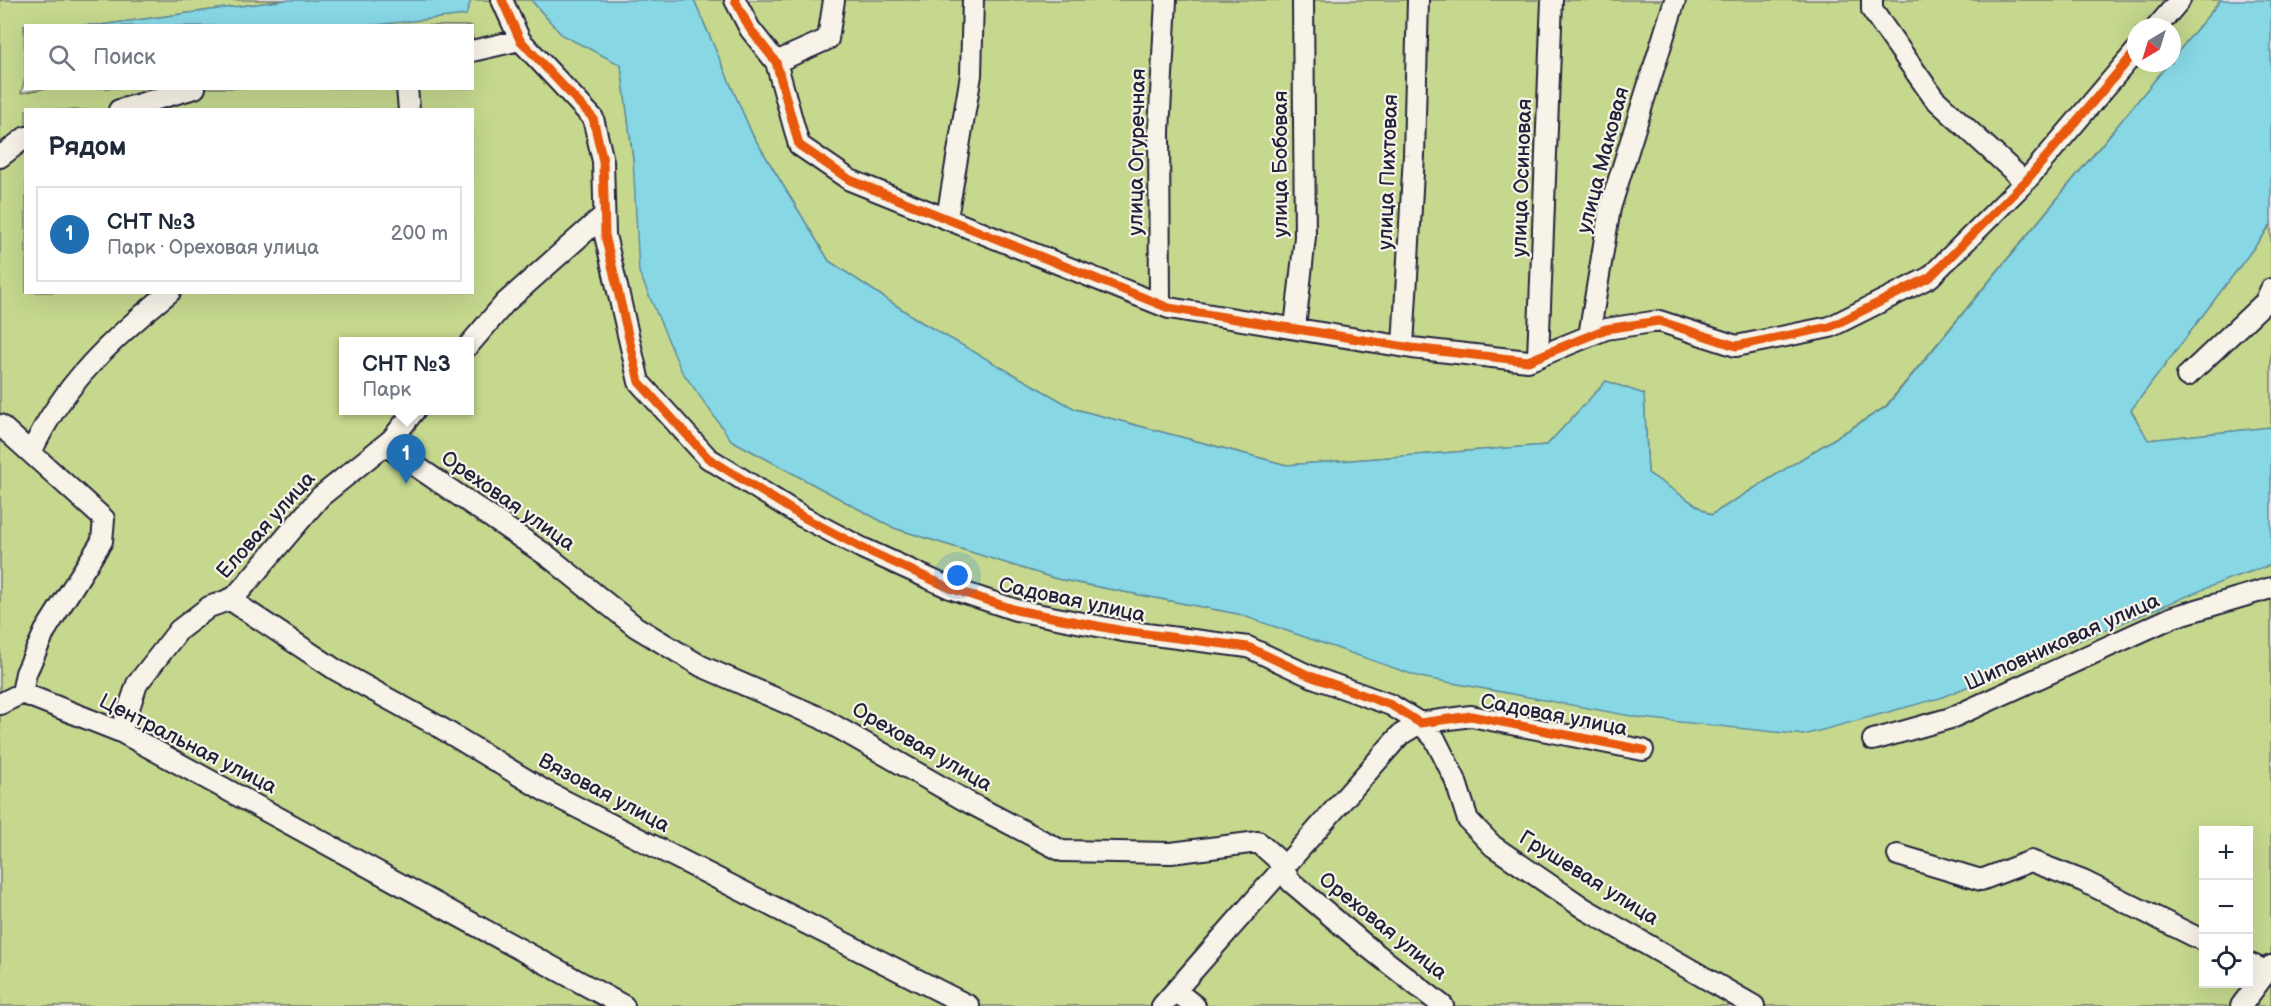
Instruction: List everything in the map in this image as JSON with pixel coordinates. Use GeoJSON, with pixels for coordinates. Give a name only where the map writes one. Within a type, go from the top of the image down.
{"type":"FeatureCollection","features":[{"type":"Feature","properties":{"kind":"street","name":"Садовая улица"},"geometry":{"type":"LineString","coordinates":[[502,0],[520,40],[593,118],[603,161],[607,246],[639,382],[708,458],[803,517],[862,548],[950,588],[1016,610],[1123,631],[1248,647],[1310,676],[1391,705],[1420,723],[1471,716],[1643,750]]}},
{"type":"Feature","properties":{"kind":"street"},"geometry":{"type":"LineString","coordinates":[[735,0],[750,29],[776,62],[799,145],[850,180],[1160,304],[1403,346],[1528,361],[1606,328],[1659,321],[1736,346],[1830,327],[1929,277],[2025,182],[2127,62]]}},
{"type":"Feature","properties":{"kind":"street"},"geometry":{"type":"LineString","coordinates":[[776,62],[828,39],[834,0]]}},
{"type":"Feature","properties":{"kind":"street"},"geometry":{"type":"LineString","coordinates":[[947,218],[972,75],[973,0]]}},
{"type":"Feature","properties":{"kind":"street","name":"улица Огуречная"},"geometry":{"type":"LineString","coordinates":[[1160,304],[1159,131],[1166,0]]}},
{"type":"Feature","properties":{"kind":"street","name":"улица Бобовая"},"geometry":{"type":"LineString","coordinates":[[1295,328],[1305,237],[1303,0]]}},
{"type":"Feature","properties":{"kind":"street","name":"улица Пихтовая"},"geometry":{"type":"LineString","coordinates":[[1403,346],[1414,155],[1418,0]]}},
{"type":"Feature","properties":{"kind":"street","name":"улица Осиновая"},"geometry":{"type":"LineString","coordinates":[[1538,357],[1552,0]]}},
{"type":"Feature","properties":{"kind":"street","name":"улица Маковая"},"geometry":{"type":"LineString","coordinates":[[1589,336],[1610,208],[1675,0]]}},
{"type":"Feature","properties":{"kind":"street"},"geometry":{"type":"LineString","coordinates":[[1872,0],[1872,10],[1934,98],[2025,182]]}},
{"type":"Feature","properties":{"kind":"street"},"geometry":{"type":"LineString","coordinates":[[2165,18],[2180,0]]}},
{"type":"Feature","properties":{"kind":"street"},"geometry":{"type":"LineString","coordinates":[[474,51],[520,40]]}},
{"type":"Feature","properties":{"kind":"street"},"geometry":{"type":"LineString","coordinates":[[126,108],[188,90]]}},
{"type":"Feature","properties":{"kind":"street"},"geometry":{"type":"LineString","coordinates":[[407,90],[409,108]]}},
{"type":"Feature","properties":{"kind":"street"},"geometry":{"type":"LineString","coordinates":[[0,157],[24,139]]}},
{"type":"Feature","properties":{"kind":"street"},"geometry":{"type":"LineString","coordinates":[[474,339],[505,303],[604,215]]}},
{"type":"Feature","properties":{"kind":"street"},"geometry":{"type":"LineString","coordinates":[[2187,376],[2265,302],[2271,289]]}},
{"type":"Feature","properties":{"kind":"street"},"geometry":{"type":"LineString","coordinates":[[31,453],[44,424],[84,370],[168,294]]}},
{"type":"Feature","properties":{"kind":"street","name":"Еловая улица"},"geometry":{"type":"LineString","coordinates":[[121,732],[137,684],[153,660],[179,630],[208,607],[234,598],[320,497],[385,445],[411,415]]}},
{"type":"Feature","properties":{"kind":"street"},"geometry":{"type":"LineString","coordinates":[[0,424],[104,519],[102,541],[45,631],[26,673],[22,693],[0,704]]}},
{"type":"Feature","properties":{"kind":"street","name":"Ореховая улица"},"geometry":{"type":"LineString","coordinates":[[385,445],[549,557],[636,627],[654,638],[701,666],[821,718],[966,801],[1062,851],[1171,853],[1258,842],[1276,858],[1291,882],[1364,944],[1443,1006]]}},
{"type":"Feature","properties":{"kind":"street","name":"Шиповниковая улица"},"geometry":{"type":"LineString","coordinates":[[1873,740],[1951,718],[2173,617],[2271,588]]}},
{"type":"Feature","properties":{"kind":"street","name":"Вязовая улица"},"geometry":{"type":"LineString","coordinates":[[230,599],[336,670],[436,725],[545,791],[969,1006]]}},
{"type":"Feature","properties":{"kind":"street","name":"Центральная улица"},"geometry":{"type":"LineString","coordinates":[[22,693],[121,732],[624,1006]]}},
{"type":"Feature","properties":{"kind":"street"},"geometry":{"type":"LineString","coordinates":[[1162,1006],[1284,870],[1400,735],[1420,723]]}},
{"type":"Feature","properties":{"kind":"street","name":"Грушевая улица"},"geometry":{"type":"LineString","coordinates":[[1420,723],[1440,749],[1455,779],[1468,820],[1492,846],[1585,909],[1754,1006]]}},
{"type":"Feature","properties":{"kind":"street"},"geometry":{"type":"LineString","coordinates":[[1898,855],[1981,880],[2031,861],[2083,881],[2199,938]]}},
{"type":"Feature","properties":{"kind":"street"},"geometry":{"type":"LineString","coordinates":[[2241,1006],[2262,967]]}},
{"type":"Feature","properties":{"kind":"street"},"geometry":{"type":"LineString","coordinates":[[1176,991],[1195,1006]]}},
{"type":"Feature","properties":{"kind":"green space"},"geometry":{"type":"Polygon","coordinates":[[[0,0],[286,0],[107,24],[24,24],[24,82],[21,93],[37,90],[474,90],[474,24],[376,24],[465,15],[471,0],[531,0],[562,35],[621,64],[633,158],[731,440],[894,528],[1057,579],[1238,614],[2231,578],[2271,565],[2271,1006],[0,1006],[0,0]]]}},
{"type":"Feature","properties":{"kind":"green space"},"geometry":{"type":"Polygon","coordinates":[[[694,0],[2221,0],[2181,48],[2181,18],[2127,18],[2127,72],[2162,72],[1885,407],[1711,515],[1648,473],[1644,394],[1606,381],[1547,445],[1287,465],[1075,409],[921,322],[829,261],[752,134],[694,0]]]}},
{"type":"Feature","properties":{"kind":"green space"},"geometry":{"type":"Polygon","coordinates":[[[2271,225],[2271,427],[2148,440],[2131,410],[2271,225]]]}},
{"type":"Feature","properties":{"kind":"water"},"geometry":{"type":"Polygon","coordinates":[[[286,0],[471,0],[466,15],[384,24],[107,24],[286,0]]]}},
{"type":"Feature","properties":{"kind":"water"},"geometry":{"type":"Polygon","coordinates":[[[531,0],[694,0],[752,134],[829,261],[921,322],[1075,409],[1287,465],[1547,445],[1606,381],[1644,394],[1648,473],[1711,515],[1886,407],[2162,72],[2181,72],[2181,48],[2221,0],[2271,0],[2271,225],[2131,410],[2148,440],[2271,427],[2271,565],[2231,578],[1940,698],[1804,735],[1642,718],[1420,677],[1238,614],[1057,579],[894,528],[731,440],[681,370],[639,272],[633,158],[621,65],[562,35],[531,0]]]}},
{"type":"Feature","properties":{"kind":"cycle path"},"geometry":{"type":"LineString","coordinates":[[502,0],[520,40],[593,118],[603,161],[605,235],[639,382],[708,458],[803,517],[862,548],[950,588],[1016,610],[1123,631],[1248,647],[1310,676],[1391,705],[1420,723],[1471,716],[1643,750]]}},
{"type":"Feature","properties":{"kind":"cycle path"},"geometry":{"type":"LineString","coordinates":[[735,0],[750,29],[776,62],[799,145],[850,180],[1169,308],[1412,348],[1528,361],[1606,329],[1659,321],[1736,346],[1830,327],[1930,277],[2025,182],[2127,62]]}},
{"type":"Feature","properties":{"kind":"place","name":"СНТ №3"},"geometry":{"type":"Point","coordinates":[406,484]}}]}
